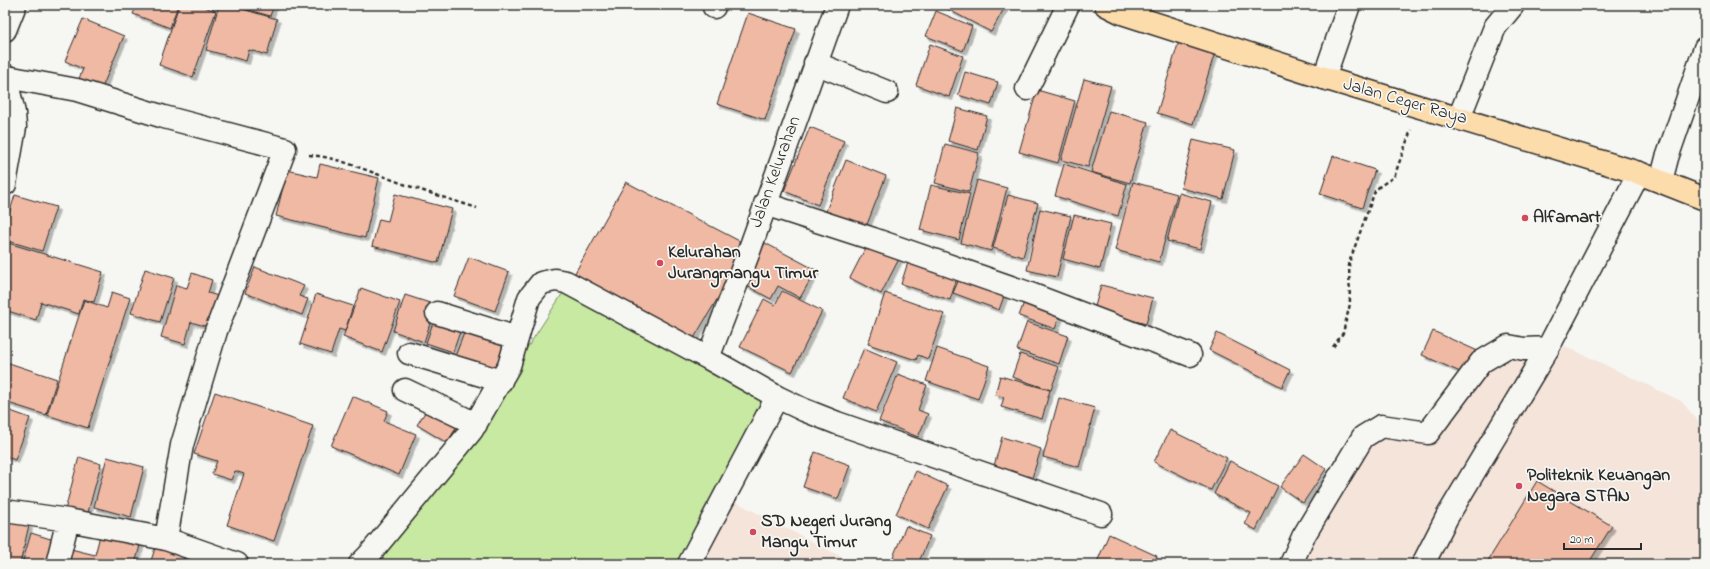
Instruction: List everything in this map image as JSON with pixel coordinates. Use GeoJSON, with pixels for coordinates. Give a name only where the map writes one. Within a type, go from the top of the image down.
{"type":"FeatureCollection","features":[{"type":"Feature","properties":{"kind":"main road","name":"Jalan Ceger Raya"},"geometry":{"type":"LineString","coordinates":[[1118,8],[1324,78],[1640,172],[1705,199]]}},
{"type":"Feature","properties":{"kind":"street"},"geometry":{"type":"LineString","coordinates":[[5,30],[15,5]]}},
{"type":"Feature","properties":{"kind":"street","name":"Jalan Kelurahan"},"geometry":{"type":"LineString","coordinates":[[708,358],[837,5]]}},
{"type":"Feature","properties":{"kind":"street"},"geometry":{"type":"LineString","coordinates":[[1027,89],[1068,5]]}},
{"type":"Feature","properties":{"kind":"street"},"geometry":{"type":"LineString","coordinates":[[1324,78],[1349,5]]}},
{"type":"Feature","properties":{"kind":"street"},"geometry":{"type":"LineString","coordinates":[[1459,118],[1495,28],[1513,5]]}},
{"type":"Feature","properties":{"kind":"street"},"geometry":{"type":"LineString","coordinates":[[1661,181],[1667,158],[1705,48]]}},
{"type":"Feature","properties":{"kind":"street"},"geometry":{"type":"LineString","coordinates":[[815,63],[887,92]]}},
{"type":"Feature","properties":{"kind":"street"},"geometry":{"type":"LineString","coordinates":[[5,184],[15,127],[14,113],[6,76],[77,90],[164,117],[285,149],[216,331],[182,445],[166,538]]}},
{"type":"Feature","properties":{"kind":"street"},"geometry":{"type":"LineString","coordinates":[[1423,564],[1447,517],[1548,348],[1640,172]]}},
{"type":"Feature","properties":{"kind":"street"},"geometry":{"type":"LineString","coordinates":[[765,204],[1025,292],[1190,355]]}},
{"type":"Feature","properties":{"kind":"street"},"geometry":{"type":"LineString","coordinates":[[360,564],[476,424],[509,366],[529,298],[541,283],[555,280],[566,282],[708,358],[777,397],[804,410],[837,423],[1102,514]]}},
{"type":"Feature","properties":{"kind":"street"},"geometry":{"type":"LineString","coordinates":[[437,313],[517,338]]}},
{"type":"Feature","properties":{"kind":"street"},"geometry":{"type":"LineString","coordinates":[[1291,564],[1303,537],[1364,437],[1381,426],[1428,433],[1481,362],[1508,346],[1524,349],[1548,348]]}},
{"type":"Feature","properties":{"kind":"street"},"geometry":{"type":"LineString","coordinates":[[409,353],[501,382]]}},
{"type":"Feature","properties":{"kind":"street"},"geometry":{"type":"LineString","coordinates":[[405,390],[476,424]]}},
{"type":"Feature","properties":{"kind":"street"},"geometry":{"type":"LineString","coordinates":[[689,564],[777,397]]}},
{"type":"Feature","properties":{"kind":"street"},"geometry":{"type":"LineString","coordinates":[[5,511],[68,520],[166,538],[237,564]]}},
{"type":"Feature","properties":{"kind":"street"},"geometry":{"type":"LineString","coordinates":[[57,564],[68,520]]}},
{"type":"Feature","properties":{"kind":"path"},"geometry":{"type":"LineString","coordinates":[[1333,347],[1343,333],[1350,304],[1349,263],[1375,191],[1394,177],[1419,107]]}},
{"type":"Feature","properties":{"kind":"path"},"geometry":{"type":"LineString","coordinates":[[285,149],[341,160],[477,208]]}},
{"type":"Feature","properties":{"kind":"shaded area","name":"Politeknik Keuangan Negara STAN"},"geometry":{"type":"Polygon","coordinates":[[[1515,338],[1553,365],[1565,346],[1681,401],[1705,429],[1705,564],[1289,564],[1384,417],[1432,440],[1515,338]]]}},
{"type":"Feature","properties":{"kind":"shaded area","name":"SD Negeri Jurang Mangu Timur"},"geometry":{"type":"Polygon","coordinates":[[[730,499],[855,564],[696,564],[730,499]]]}},
{"type":"Feature","properties":{"kind":"green space"},"geometry":{"type":"Polygon","coordinates":[[[568,285],[779,402],[696,564],[387,564],[371,553],[474,430],[568,285]]]}},
{"type":"Feature","properties":{"kind":"building"},"geometry":{"type":"Polygon","coordinates":[[[137,5],[178,5],[170,28],[133,14],[137,5]]]}},
{"type":"Feature","properties":{"kind":"building"},"geometry":{"type":"Polygon","coordinates":[[[179,5],[199,5],[216,11],[193,77],[159,65],[179,5]]]}},
{"type":"Feature","properties":{"kind":"building"},"geometry":{"type":"Polygon","coordinates":[[[219,5],[228,5],[277,19],[267,55],[249,50],[246,61],[206,50],[219,5]]]}},
{"type":"Feature","properties":{"kind":"building"},"geometry":{"type":"Polygon","coordinates":[[[232,5],[274,5],[270,16],[232,5]]]}},
{"type":"Feature","properties":{"kind":"building"},"geometry":{"type":"Polygon","coordinates":[[[951,5],[1006,5],[991,32],[949,10],[951,5]]]}},
{"type":"Feature","properties":{"kind":"building"},"geometry":{"type":"Polygon","coordinates":[[[936,11],[972,26],[963,51],[926,36],[936,11]]]}},
{"type":"Feature","properties":{"kind":"building"},"geometry":{"type":"Polygon","coordinates":[[[748,13],[796,29],[765,120],[717,104],[748,13]]]}},
{"type":"Feature","properties":{"kind":"building"},"geometry":{"type":"Polygon","coordinates":[[[83,19],[124,36],[101,90],[78,81],[83,69],[65,61],[83,19]]]}},
{"type":"Feature","properties":{"kind":"building"},"geometry":{"type":"Polygon","coordinates":[[[1179,41],[1215,52],[1193,124],[1157,113],[1179,41]]]}},
{"type":"Feature","properties":{"kind":"building"},"geometry":{"type":"Polygon","coordinates":[[[930,44],[963,56],[949,97],[916,85],[930,44]]]}},
{"type":"Feature","properties":{"kind":"building"},"geometry":{"type":"Polygon","coordinates":[[[965,72],[998,82],[991,105],[958,95],[965,72]]]}},
{"type":"Feature","properties":{"kind":"building"},"geometry":{"type":"Polygon","coordinates":[[[1084,79],[1111,86],[1088,167],[1061,160],[1084,79]]]}},
{"type":"Feature","properties":{"kind":"building"},"geometry":{"type":"Polygon","coordinates":[[[1037,90],[1075,101],[1058,163],[1019,152],[1037,90]]]}},
{"type":"Feature","properties":{"kind":"building"},"geometry":{"type":"Polygon","coordinates":[[[957,108],[987,116],[978,150],[948,141],[957,108]]]}},
{"type":"Feature","properties":{"kind":"building"},"geometry":{"type":"Polygon","coordinates":[[[1109,111],[1148,122],[1130,183],[1091,172],[1109,111]]]}},
{"type":"Feature","properties":{"kind":"building"},"geometry":{"type":"Polygon","coordinates":[[[810,127],[844,141],[818,205],[784,191],[810,127]]]}},
{"type":"Feature","properties":{"kind":"building"},"geometry":{"type":"Polygon","coordinates":[[[1193,140],[1235,150],[1223,199],[1181,188],[1193,140]]]}},
{"type":"Feature","properties":{"kind":"building"},"geometry":{"type":"Polygon","coordinates":[[[945,144],[979,153],[969,192],[935,183],[945,144]]]}},
{"type":"Feature","properties":{"kind":"building"},"geometry":{"type":"Polygon","coordinates":[[[1333,156],[1375,170],[1362,208],[1320,194],[1333,156]]]}},
{"type":"Feature","properties":{"kind":"building"},"geometry":{"type":"Polygon","coordinates":[[[846,160],[886,176],[866,227],[826,211],[846,160]]]}},
{"type":"Feature","properties":{"kind":"building"},"geometry":{"type":"Polygon","coordinates":[[[320,164],[379,178],[365,238],[276,216],[287,170],[317,177],[320,164]]]}},
{"type":"Feature","properties":{"kind":"building"},"geometry":{"type":"Polygon","coordinates":[[[1064,164],[1127,184],[1118,216],[1055,196],[1064,164]]]}},
{"type":"Feature","properties":{"kind":"building"},"geometry":{"type":"Polygon","coordinates":[[[977,180],[1007,188],[991,251],[961,243],[977,180]]]}},
{"type":"Feature","properties":{"kind":"building","name":"Kelurahan Jurangmangu Timur"},"geometry":{"type":"Polygon","coordinates":[[[626,182],[749,246],[691,343],[571,280],[626,182]]]}},
{"type":"Feature","properties":{"kind":"building"},"geometry":{"type":"Polygon","coordinates":[[[1133,182],[1177,194],[1159,262],[1115,250],[1133,182]]]}},
{"type":"Feature","properties":{"kind":"building"},"geometry":{"type":"Polygon","coordinates":[[[931,185],[970,194],[959,240],[920,230],[931,185]]]}},
{"type":"Feature","properties":{"kind":"building"},"geometry":{"type":"Polygon","coordinates":[[[1179,193],[1212,202],[1200,249],[1167,241],[1179,193]]]}},
{"type":"Feature","properties":{"kind":"building"},"geometry":{"type":"Polygon","coordinates":[[[395,194],[452,209],[438,263],[372,246],[379,219],[388,221],[395,194]]]}},
{"type":"Feature","properties":{"kind":"building"},"geometry":{"type":"Polygon","coordinates":[[[15,195],[56,207],[42,251],[5,240],[5,227],[15,195]]]}},
{"type":"Feature","properties":{"kind":"building"},"geometry":{"type":"Polygon","coordinates":[[[1008,195],[1038,203],[1023,257],[993,248],[1008,195]]]}},
{"type":"Feature","properties":{"kind":"building"},"geometry":{"type":"Polygon","coordinates":[[[1040,209],[1071,216],[1057,277],[1027,270],[1040,209]]]}},
{"type":"Feature","properties":{"kind":"building"},"geometry":{"type":"Polygon","coordinates":[[[1074,215],[1111,224],[1100,269],[1063,259],[1074,215]]]}},
{"type":"Feature","properties":{"kind":"building"},"geometry":{"type":"Polygon","coordinates":[[[5,242],[103,272],[94,302],[83,299],[79,314],[41,302],[36,320],[5,310],[5,242]]]}},
{"type":"Feature","properties":{"kind":"building"},"geometry":{"type":"Polygon","coordinates":[[[765,243],[816,270],[800,298],[778,286],[771,299],[743,284],[765,243]]]}},
{"type":"Feature","properties":{"kind":"building"},"geometry":{"type":"Polygon","coordinates":[[[868,243],[901,255],[881,294],[850,278],[868,243]]]}},
{"type":"Feature","properties":{"kind":"building"},"geometry":{"type":"Polygon","coordinates":[[[910,256],[959,272],[950,300],[901,284],[910,256]]]}},
{"type":"Feature","properties":{"kind":"building"},"geometry":{"type":"Polygon","coordinates":[[[469,257],[509,272],[495,311],[454,296],[469,257]]]}},
{"type":"Feature","properties":{"kind":"building"},"geometry":{"type":"Polygon","coordinates":[[[255,267],[304,286],[299,296],[308,299],[302,315],[245,293],[255,267]]]}},
{"type":"Feature","properties":{"kind":"building"},"geometry":{"type":"Polygon","coordinates":[[[145,269],[174,278],[160,322],[131,313],[145,269]]]}},
{"type":"Feature","properties":{"kind":"building"},"geometry":{"type":"Polygon","coordinates":[[[962,272],[1007,288],[999,310],[953,293],[962,272]]]}},
{"type":"Feature","properties":{"kind":"building"},"geometry":{"type":"Polygon","coordinates":[[[192,273],[212,280],[208,293],[225,298],[215,329],[191,322],[185,344],[161,337],[176,285],[187,288],[192,273]]]}},
{"type":"Feature","properties":{"kind":"building"},"geometry":{"type":"Polygon","coordinates":[[[1101,285],[1153,298],[1146,324],[1094,310],[1101,285]]]}},
{"type":"Feature","properties":{"kind":"building"},"geometry":{"type":"Polygon","coordinates":[[[361,288],[400,302],[382,352],[343,337],[361,288]]]}},
{"type":"Feature","properties":{"kind":"building"},"geometry":{"type":"Polygon","coordinates":[[[782,291],[822,311],[792,372],[740,347],[764,299],[775,305],[782,291]]]}},
{"type":"Feature","properties":{"kind":"building"},"geometry":{"type":"Polygon","coordinates":[[[112,292],[130,298],[88,428],[47,415],[84,300],[107,308],[112,292]]]}},
{"type":"Feature","properties":{"kind":"building"},"geometry":{"type":"Polygon","coordinates":[[[885,293],[944,314],[928,359],[918,355],[916,360],[868,344],[885,293]]]}},
{"type":"Feature","properties":{"kind":"building"},"geometry":{"type":"Polygon","coordinates":[[[316,294],[353,306],[345,331],[339,329],[331,354],[300,344],[316,294]]]}},
{"type":"Feature","properties":{"kind":"building"},"geometry":{"type":"Polygon","coordinates":[[[1027,294],[1063,308],[1055,329],[1019,316],[1027,294]]]}},
{"type":"Feature","properties":{"kind":"building"},"geometry":{"type":"Polygon","coordinates":[[[405,295],[436,305],[424,342],[393,331],[405,295]]]}},
{"type":"Feature","properties":{"kind":"building"},"geometry":{"type":"Polygon","coordinates":[[[436,314],[463,323],[453,352],[426,343],[436,314]]]}},
{"type":"Feature","properties":{"kind":"building"},"geometry":{"type":"Polygon","coordinates":[[[1027,322],[1068,336],[1059,364],[1017,350],[1027,322]]]}},
{"type":"Feature","properties":{"kind":"building"},"geometry":{"type":"Polygon","coordinates":[[[466,328],[507,342],[495,373],[454,359],[466,328]]]}},
{"type":"Feature","properties":{"kind":"building"},"geometry":{"type":"Polygon","coordinates":[[[1433,331],[1480,352],[1469,376],[1422,355],[1433,331]]]}},
{"type":"Feature","properties":{"kind":"building"},"geometry":{"type":"Polygon","coordinates":[[[1217,333],[1290,370],[1282,387],[1209,350],[1217,333]]]}},
{"type":"Feature","properties":{"kind":"building"},"geometry":{"type":"Polygon","coordinates":[[[864,348],[897,362],[876,412],[843,398],[864,348]]]}},
{"type":"Feature","properties":{"kind":"building"},"geometry":{"type":"Polygon","coordinates":[[[937,348],[989,366],[978,399],[926,381],[937,348]]]}},
{"type":"Feature","properties":{"kind":"building"},"geometry":{"type":"Polygon","coordinates":[[[1020,354],[1059,367],[1051,390],[1012,377],[1020,354]]]}},
{"type":"Feature","properties":{"kind":"building"},"geometry":{"type":"Polygon","coordinates":[[[6,362],[57,379],[46,415],[5,402],[6,362]]]}},
{"type":"Feature","properties":{"kind":"building"},"geometry":{"type":"Polygon","coordinates":[[[898,374],[927,385],[918,410],[928,414],[918,437],[879,421],[898,374]]]}},
{"type":"Feature","properties":{"kind":"building"},"geometry":{"type":"Polygon","coordinates":[[[1000,376],[1050,390],[1042,419],[1001,407],[1004,397],[995,395],[1000,376]]]}},
{"type":"Feature","properties":{"kind":"building"},"geometry":{"type":"Polygon","coordinates":[[[215,392],[313,426],[274,541],[227,525],[244,474],[235,471],[231,480],[212,474],[217,461],[194,454],[215,392]]]}},
{"type":"Feature","properties":{"kind":"building"},"geometry":{"type":"Polygon","coordinates":[[[352,396],[388,411],[384,421],[416,434],[399,475],[331,446],[352,396]]]}},
{"type":"Feature","properties":{"kind":"building"},"geometry":{"type":"Polygon","coordinates":[[[1059,398],[1095,408],[1079,467],[1043,457],[1059,398]]]}},
{"type":"Feature","properties":{"kind":"building"},"geometry":{"type":"Polygon","coordinates":[[[429,406],[459,423],[447,443],[417,425],[429,406]]]}},
{"type":"Feature","properties":{"kind":"building"},"geometry":{"type":"Polygon","coordinates":[[[5,409],[30,418],[15,460],[5,456],[5,409]]]}},
{"type":"Feature","properties":{"kind":"building"},"geometry":{"type":"Polygon","coordinates":[[[1170,430],[1227,458],[1211,490],[1154,462],[1170,430]]]}},
{"type":"Feature","properties":{"kind":"building"},"geometry":{"type":"Polygon","coordinates":[[[1002,437],[1041,449],[1032,478],[994,466],[1002,437]]]}},
{"type":"Feature","properties":{"kind":"building"},"geometry":{"type":"Polygon","coordinates":[[[815,452],[850,465],[838,499],[803,487],[815,452]]]}},
{"type":"Feature","properties":{"kind":"building"},"geometry":{"type":"Polygon","coordinates":[[[1304,454],[1326,469],[1303,503],[1280,487],[1304,454]]]}},
{"type":"Feature","properties":{"kind":"building"},"geometry":{"type":"Polygon","coordinates":[[[79,457],[101,464],[87,516],[65,510],[79,457]]]}},
{"type":"Feature","properties":{"kind":"building"},"geometry":{"type":"Polygon","coordinates":[[[107,457],[144,467],[131,517],[94,507],[107,457]]]}},
{"type":"Feature","properties":{"kind":"building"},"geometry":{"type":"Polygon","coordinates":[[[1230,461],[1278,486],[1256,530],[1245,524],[1251,513],[1214,494],[1230,461]]]}},
{"type":"Feature","properties":{"kind":"building"},"geometry":{"type":"Polygon","coordinates":[[[916,471],[948,486],[928,529],[896,514],[916,471]]]}},
{"type":"Feature","properties":{"kind":"building"},"geometry":{"type":"Polygon","coordinates":[[[1537,481],[1612,526],[1588,564],[1486,564],[1537,481]]]}},
{"type":"Feature","properties":{"kind":"building"},"geometry":{"type":"Polygon","coordinates":[[[5,519],[29,525],[20,564],[5,564],[5,519]]]}},
{"type":"Feature","properties":{"kind":"building"},"geometry":{"type":"Polygon","coordinates":[[[906,526],[930,536],[918,564],[890,564],[906,526]]]}},
{"type":"Feature","properties":{"kind":"building"},"geometry":{"type":"Polygon","coordinates":[[[102,528],[142,538],[135,564],[67,564],[71,549],[95,555],[102,528]]]}},
{"type":"Feature","properties":{"kind":"building"},"geometry":{"type":"Polygon","coordinates":[[[31,533],[57,541],[50,564],[22,564],[31,533]]]}},
{"type":"Feature","properties":{"kind":"building"},"geometry":{"type":"Polygon","coordinates":[[[1109,534],[1157,556],[1154,564],[1101,564],[1097,562],[1109,534]]]}},
{"type":"Feature","properties":{"kind":"building"},"geometry":{"type":"Polygon","coordinates":[[[156,545],[185,553],[182,564],[150,564],[156,545]]]}},
{"type":"Feature","properties":{"kind":"place","name":"Alfamart"},"geometry":{"type":"Point","coordinates":[1525,218]}},
{"type":"Feature","properties":{"kind":"place","name":"Kelurahan Jurangmangu Timur"},"geometry":{"type":"Point","coordinates":[660,263]}},
{"type":"Feature","properties":{"kind":"place","name":"Politeknik Keuangan Negara STAN"},"geometry":{"type":"Point","coordinates":[1519,486]}},
{"type":"Feature","properties":{"kind":"place","name":"SD Negeri Jurang Mangu Timur"},"geometry":{"type":"Point","coordinates":[753,532]}}]}
